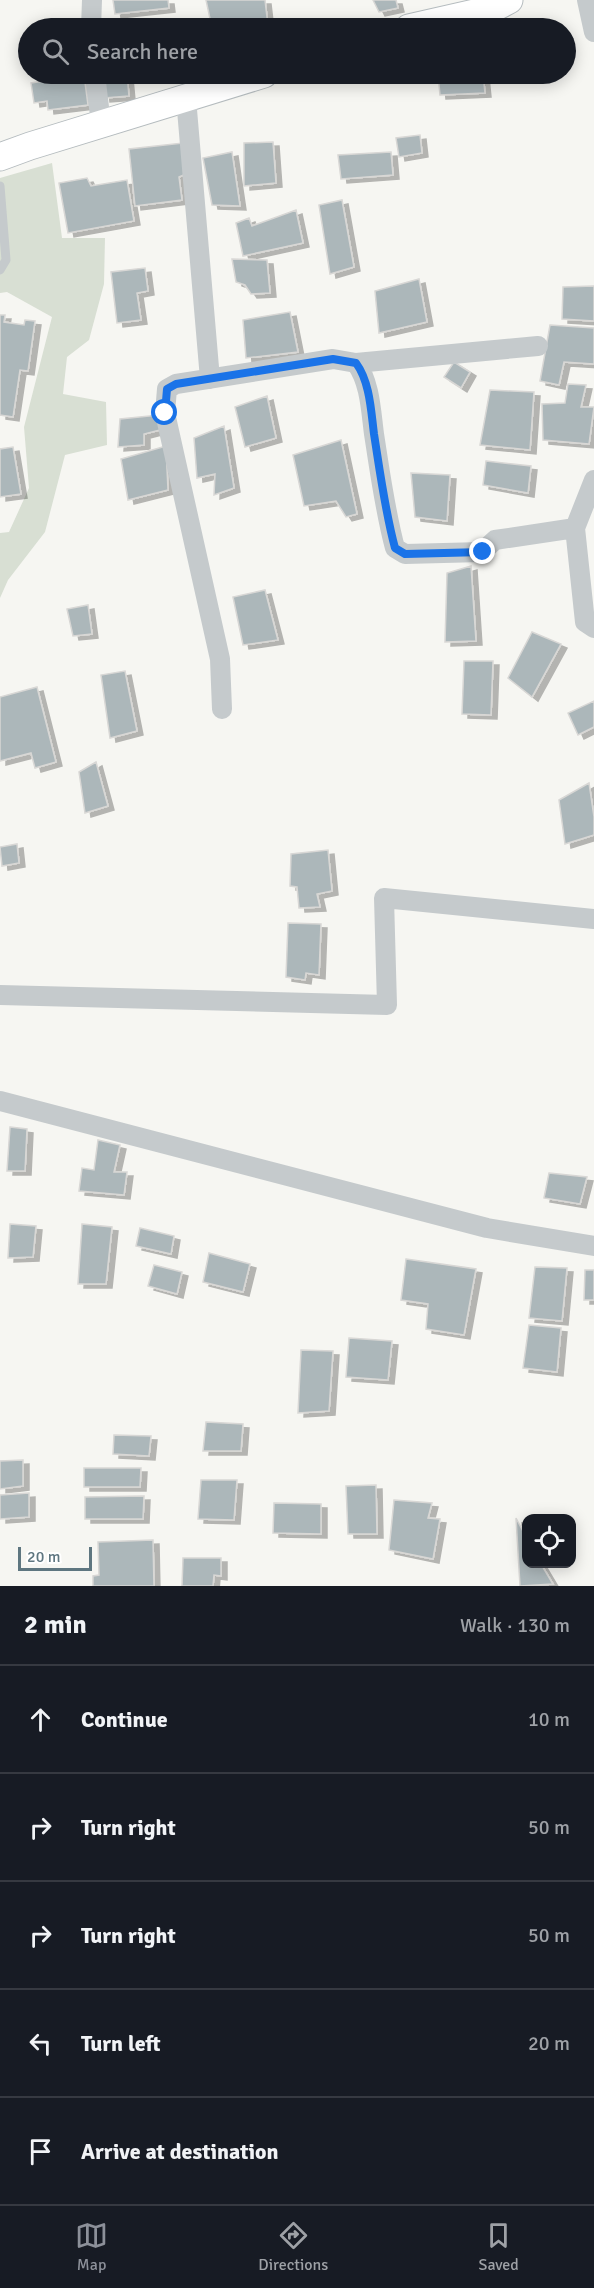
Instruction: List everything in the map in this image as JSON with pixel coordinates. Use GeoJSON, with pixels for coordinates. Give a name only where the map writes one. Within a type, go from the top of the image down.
{"type":"FeatureCollection","features":[{"type":"Feature","properties":{"kind":"main road"},"geometry":{"type":"LineString","coordinates":[[444,18],[497,3]]}},
{"type":"Feature","properties":{"kind":"main road"},"geometry":{"type":"LineString","coordinates":[[0,157],[232,84]]}},
{"type":"Feature","properties":{"kind":"street"},"geometry":{"type":"LineString","coordinates":[[91,18],[92,0]]}},
{"type":"Feature","properties":{"kind":"street"},"geometry":{"type":"LineString","coordinates":[[587,0],[594,32]]}},
{"type":"Feature","properties":{"kind":"street"},"geometry":{"type":"LineString","coordinates":[[96,84],[101,124]]}},
{"type":"Feature","properties":{"kind":"street"},"geometry":{"type":"LineString","coordinates":[[186,98],[210,379]]}},
{"type":"Feature","properties":{"kind":"street"},"geometry":{"type":"LineString","coordinates":[[222,709],[220,659],[165,413],[167,389],[176,384],[333,359],[356,363],[538,346]]}},
{"type":"Feature","properties":{"kind":"street"},"geometry":{"type":"LineString","coordinates":[[356,363],[363,372],[368,394],[389,526],[395,548],[405,554],[483,552],[495,540],[575,528]]}},
{"type":"Feature","properties":{"kind":"street"},"geometry":{"type":"LineString","coordinates":[[594,480],[575,528],[585,622],[594,628]]}},
{"type":"Feature","properties":{"kind":"street"},"geometry":{"type":"LineString","coordinates":[[0,996],[387,1005],[384,898],[594,919]]}},
{"type":"Feature","properties":{"kind":"street"},"geometry":{"type":"LineString","coordinates":[[0,1101],[487,1228],[594,1246]]}},
{"type":"Feature","properties":{"kind":"lane"},"geometry":{"type":"LineString","coordinates":[[0,186],[6,260],[0,270]]}},
{"type":"Feature","properties":{"kind":"shaded area"},"geometry":{"type":"Polygon","coordinates":[[[52,163],[62,238],[105,238],[104,284],[89,340],[67,357],[63,394],[106,402],[107,445],[65,455],[45,532],[8,580],[0,598],[0,533],[9,532],[29,488],[24,427],[52,317],[7,292],[0,293],[0,178],[52,163]]]}},
{"type":"Feature","properties":{"kind":"building"},"geometry":{"type":"Polygon","coordinates":[[[113,0],[168,0],[169,8],[115,14],[113,0]]]}},
{"type":"Feature","properties":{"kind":"building"},"geometry":{"type":"Polygon","coordinates":[[[206,0],[265,0],[267,18],[210,18],[206,0]]]}},
{"type":"Feature","properties":{"kind":"building"},"geometry":{"type":"Polygon","coordinates":[[[373,0],[396,0],[398,8],[379,12],[373,0]]]}},
{"type":"Feature","properties":{"kind":"building"},"geometry":{"type":"Polygon","coordinates":[[[31,84],[85,84],[88,105],[48,110],[47,101],[34,103],[31,84]]]}},
{"type":"Feature","properties":{"kind":"building"},"geometry":{"type":"Polygon","coordinates":[[[103,84],[128,84],[129,96],[104,98],[103,84]]]}},
{"type":"Feature","properties":{"kind":"building"},"geometry":{"type":"Polygon","coordinates":[[[439,84],[484,84],[485,93],[440,95],[439,84]]]}},
{"type":"Feature","properties":{"kind":"building"},"geometry":{"type":"Polygon","coordinates":[[[420,135],[422,153],[399,157],[396,138],[420,135]]]}},
{"type":"Feature","properties":{"kind":"building"},"geometry":{"type":"Polygon","coordinates":[[[273,142],[276,183],[244,186],[244,143],[273,142]]]}},
{"type":"Feature","properties":{"kind":"building"},"geometry":{"type":"Polygon","coordinates":[[[183,143],[186,174],[179,177],[182,200],[135,206],[129,149],[183,143]]]}},
{"type":"Feature","properties":{"kind":"building"},"geometry":{"type":"Polygon","coordinates":[[[232,152],[240,206],[212,205],[203,158],[232,152]]]}},
{"type":"Feature","properties":{"kind":"building"},"geometry":{"type":"Polygon","coordinates":[[[391,152],[393,175],[341,179],[338,155],[391,152]]]}},
{"type":"Feature","properties":{"kind":"building"},"geometry":{"type":"Polygon","coordinates":[[[87,178],[91,186],[127,180],[134,221],[68,233],[59,183],[87,178]]]}},
{"type":"Feature","properties":{"kind":"building"},"geometry":{"type":"Polygon","coordinates":[[[342,200],[354,267],[330,274],[319,205],[342,200]]]}},
{"type":"Feature","properties":{"kind":"building"},"geometry":{"type":"Polygon","coordinates":[[[296,210],[303,243],[243,256],[236,223],[249,218],[252,226],[296,210]]]}},
{"type":"Feature","properties":{"kind":"building"},"geometry":{"type":"Polygon","coordinates":[[[232,259],[267,260],[270,293],[251,294],[245,285],[236,282],[232,259]]]}},
{"type":"Feature","properties":{"kind":"building"},"geometry":{"type":"Polygon","coordinates":[[[145,268],[148,291],[137,293],[141,320],[117,323],[111,272],[145,268]]]}},
{"type":"Feature","properties":{"kind":"building"},"geometry":{"type":"Polygon","coordinates":[[[419,279],[427,322],[379,333],[375,291],[419,279]]]}},
{"type":"Feature","properties":{"kind":"building"},"geometry":{"type":"Polygon","coordinates":[[[594,286],[594,321],[562,319],[563,287],[594,286]]]}},
{"type":"Feature","properties":{"kind":"building"},"geometry":{"type":"Polygon","coordinates":[[[290,312],[298,352],[246,358],[243,320],[290,312]]]}},
{"type":"Feature","properties":{"kind":"building"},"geometry":{"type":"Polygon","coordinates":[[[0,315],[5,315],[4,322],[24,325],[25,320],[35,321],[28,371],[20,370],[13,417],[0,415],[0,315]]]}},
{"type":"Feature","properties":{"kind":"building"},"geometry":{"type":"Polygon","coordinates":[[[550,325],[594,328],[594,364],[564,362],[559,385],[540,381],[550,325]]]}},
{"type":"Feature","properties":{"kind":"building"},"geometry":{"type":"Polygon","coordinates":[[[454,362],[470,372],[461,388],[444,377],[454,362]]]}},
{"type":"Feature","properties":{"kind":"building"},"geometry":{"type":"Polygon","coordinates":[[[568,384],[586,385],[581,407],[594,407],[589,444],[543,440],[542,404],[565,403],[568,384]]]}},
{"type":"Feature","properties":{"kind":"building"},"geometry":{"type":"Polygon","coordinates":[[[490,390],[534,392],[530,450],[480,445],[490,390]]]}},
{"type":"Feature","properties":{"kind":"building"},"geometry":{"type":"Polygon","coordinates":[[[267,396],[276,438],[245,447],[235,407],[267,396]]]}},
{"type":"Feature","properties":{"kind":"building"},"geometry":{"type":"Polygon","coordinates":[[[159,415],[160,430],[144,434],[144,445],[118,447],[120,419],[159,415]]]}},
{"type":"Feature","properties":{"kind":"building"},"geometry":{"type":"Polygon","coordinates":[[[224,426],[234,488],[214,495],[215,474],[197,478],[194,438],[224,426]]]}},
{"type":"Feature","properties":{"kind":"building"},"geometry":{"type":"Polygon","coordinates":[[[341,440],[357,514],[346,517],[336,501],[304,506],[293,455],[341,440]]]}},
{"type":"Feature","properties":{"kind":"building"},"geometry":{"type":"Polygon","coordinates":[[[166,446],[168,490],[128,500],[121,459],[166,446]]]}},
{"type":"Feature","properties":{"kind":"building"},"geometry":{"type":"Polygon","coordinates":[[[13,447],[21,494],[0,497],[0,449],[13,447]]]}},
{"type":"Feature","properties":{"kind":"building"},"geometry":{"type":"Polygon","coordinates":[[[486,461],[531,466],[528,493],[483,485],[486,461]]]}},
{"type":"Feature","properties":{"kind":"building"},"geometry":{"type":"Polygon","coordinates":[[[411,473],[450,475],[447,521],[415,517],[411,473]]]}},
{"type":"Feature","properties":{"kind":"building"},"geometry":{"type":"Polygon","coordinates":[[[471,566],[476,641],[445,642],[447,573],[471,566]]]}},
{"type":"Feature","properties":{"kind":"building"},"geometry":{"type":"Polygon","coordinates":[[[265,590],[278,640],[243,645],[233,597],[265,590]]]}},
{"type":"Feature","properties":{"kind":"building"},"geometry":{"type":"Polygon","coordinates":[[[88,605],[92,634],[73,636],[67,609],[88,605]]]}},
{"type":"Feature","properties":{"kind":"building"},"geometry":{"type":"Polygon","coordinates":[[[532,632],[561,644],[532,697],[508,678],[532,632]]]}},
{"type":"Feature","properties":{"kind":"building"},"geometry":{"type":"Polygon","coordinates":[[[464,661],[493,661],[491,715],[462,714],[464,661]]]}},
{"type":"Feature","properties":{"kind":"building"},"geometry":{"type":"Polygon","coordinates":[[[125,671],[137,731],[110,738],[101,675],[125,671]]]}},
{"type":"Feature","properties":{"kind":"building"},"geometry":{"type":"Polygon","coordinates":[[[37,687],[56,762],[35,768],[31,753],[0,761],[0,697],[37,687]]]}},
{"type":"Feature","properties":{"kind":"building"},"geometry":{"type":"Polygon","coordinates":[[[594,701],[594,727],[578,735],[568,713],[594,701]]]}},
{"type":"Feature","properties":{"kind":"building"},"geometry":{"type":"Polygon","coordinates":[[[96,762],[108,806],[85,813],[79,772],[96,762]]]}},
{"type":"Feature","properties":{"kind":"building"},"geometry":{"type":"Polygon","coordinates":[[[589,783],[594,835],[565,844],[559,800],[589,783]]]}},
{"type":"Feature","properties":{"kind":"building"},"geometry":{"type":"Polygon","coordinates":[[[17,844],[19,863],[2,866],[0,847],[17,844]]]}},
{"type":"Feature","properties":{"kind":"building"},"geometry":{"type":"Polygon","coordinates":[[[328,850],[332,891],[317,894],[320,907],[299,908],[297,887],[290,886],[291,854],[328,850]]]}},
{"type":"Feature","properties":{"kind":"building"},"geometry":{"type":"Polygon","coordinates":[[[288,923],[321,924],[319,975],[306,973],[305,980],[286,977],[288,923]]]}},
{"type":"Feature","properties":{"kind":"building"},"geometry":{"type":"Polygon","coordinates":[[[10,1127],[27,1129],[25,1171],[7,1171],[10,1127]]]}},
{"type":"Feature","properties":{"kind":"building"},"geometry":{"type":"Polygon","coordinates":[[[98,1140],[120,1145],[114,1172],[127,1172],[124,1195],[79,1191],[82,1168],[94,1170],[98,1140]]]}},
{"type":"Feature","properties":{"kind":"building"},"geometry":{"type":"Polygon","coordinates":[[[549,1173],[587,1177],[580,1204],[544,1198],[549,1173]]]}},
{"type":"Feature","properties":{"kind":"building"},"geometry":{"type":"Polygon","coordinates":[[[10,1224],[36,1226],[33,1257],[8,1258],[10,1224]]]}},
{"type":"Feature","properties":{"kind":"building"},"geometry":{"type":"Polygon","coordinates":[[[82,1224],[112,1227],[106,1284],[78,1284],[82,1224]]]}},
{"type":"Feature","properties":{"kind":"building"},"geometry":{"type":"Polygon","coordinates":[[[140,1228],[174,1236],[171,1254],[136,1246],[140,1228]]]}},
{"type":"Feature","properties":{"kind":"building"},"geometry":{"type":"Polygon","coordinates":[[[209,1253],[250,1264],[243,1292],[203,1282],[209,1253]]]}},
{"type":"Feature","properties":{"kind":"building"},"geometry":{"type":"Polygon","coordinates":[[[406,1259],[476,1269],[464,1335],[426,1329],[428,1304],[401,1300],[406,1259]]]}},
{"type":"Feature","properties":{"kind":"building"},"geometry":{"type":"Polygon","coordinates":[[[154,1265],[182,1272],[177,1294],[148,1286],[154,1265]]]}},
{"type":"Feature","properties":{"kind":"building"},"geometry":{"type":"Polygon","coordinates":[[[535,1267],[567,1268],[562,1321],[529,1318],[535,1267]]]}},
{"type":"Feature","properties":{"kind":"building"},"geometry":{"type":"Polygon","coordinates":[[[585,1270],[594,1270],[594,1300],[584,1300],[585,1270]]]}},
{"type":"Feature","properties":{"kind":"building"},"geometry":{"type":"Polygon","coordinates":[[[529,1325],[561,1328],[557,1372],[523,1368],[529,1325]]]}},
{"type":"Feature","properties":{"kind":"building"},"geometry":{"type":"Polygon","coordinates":[[[349,1338],[392,1341],[388,1380],[346,1377],[349,1338]]]}},
{"type":"Feature","properties":{"kind":"building"},"geometry":{"type":"Polygon","coordinates":[[[301,1350],[333,1351],[329,1411],[298,1413],[301,1350]]]}},
{"type":"Feature","properties":{"kind":"building"},"geometry":{"type":"Polygon","coordinates":[[[206,1422],[243,1424],[241,1451],[203,1451],[206,1422]]]}},
{"type":"Feature","properties":{"kind":"building"},"geometry":{"type":"Polygon","coordinates":[[[114,1435],[151,1436],[149,1456],[113,1454],[114,1435]]]}},
{"type":"Feature","properties":{"kind":"building"},"geometry":{"type":"Polygon","coordinates":[[[23,1460],[23,1486],[0,1489],[0,1461],[23,1460]]]}},
{"type":"Feature","properties":{"kind":"building"},"geometry":{"type":"Polygon","coordinates":[[[84,1468],[141,1468],[140,1487],[84,1487],[84,1468]]]}},
{"type":"Feature","properties":{"kind":"building"},"geometry":{"type":"Polygon","coordinates":[[[201,1480],[237,1480],[234,1520],[198,1519],[201,1480]]]}},
{"type":"Feature","properties":{"kind":"building"},"geometry":{"type":"Polygon","coordinates":[[[376,1485],[377,1534],[348,1534],[346,1486],[376,1485]]]}},
{"type":"Feature","properties":{"kind":"building"},"geometry":{"type":"Polygon","coordinates":[[[29,1493],[29,1517],[0,1519],[0,1495],[29,1493]]]}},
{"type":"Feature","properties":{"kind":"building"},"geometry":{"type":"Polygon","coordinates":[[[144,1496],[143,1519],[85,1519],[85,1497],[144,1496]]]}},
{"type":"Feature","properties":{"kind":"building"},"geometry":{"type":"Polygon","coordinates":[[[394,1500],[432,1503],[428,1518],[440,1519],[433,1559],[389,1550],[394,1500]]]}},
{"type":"Feature","properties":{"kind":"building"},"geometry":{"type":"Polygon","coordinates":[[[274,1503],[321,1504],[321,1534],[273,1533],[274,1503]]]}},
{"type":"Feature","properties":{"kind":"building"},"geometry":{"type":"Polygon","coordinates":[[[516,1518],[522,1529],[522,1568],[543,1568],[553,1584],[520,1586],[516,1518]]]}},
{"type":"Feature","properties":{"kind":"building"},"geometry":{"type":"Polygon","coordinates":[[[153,1540],[154,1586],[93,1586],[93,1576],[99,1575],[98,1542],[153,1540]]]}},
{"type":"Feature","properties":{"kind":"building"},"geometry":{"type":"Polygon","coordinates":[[[183,1558],[221,1558],[221,1576],[214,1575],[213,1586],[182,1586],[183,1558]]]}},
{"type":"Feature","properties":{"kind":"route"},"geometry":{"type":"LineString","coordinates":[[165,413],[167,389],[176,384],[333,359],[356,363],[363,372],[368,394],[389,526],[395,548],[405,554],[483,552]]}}]}
